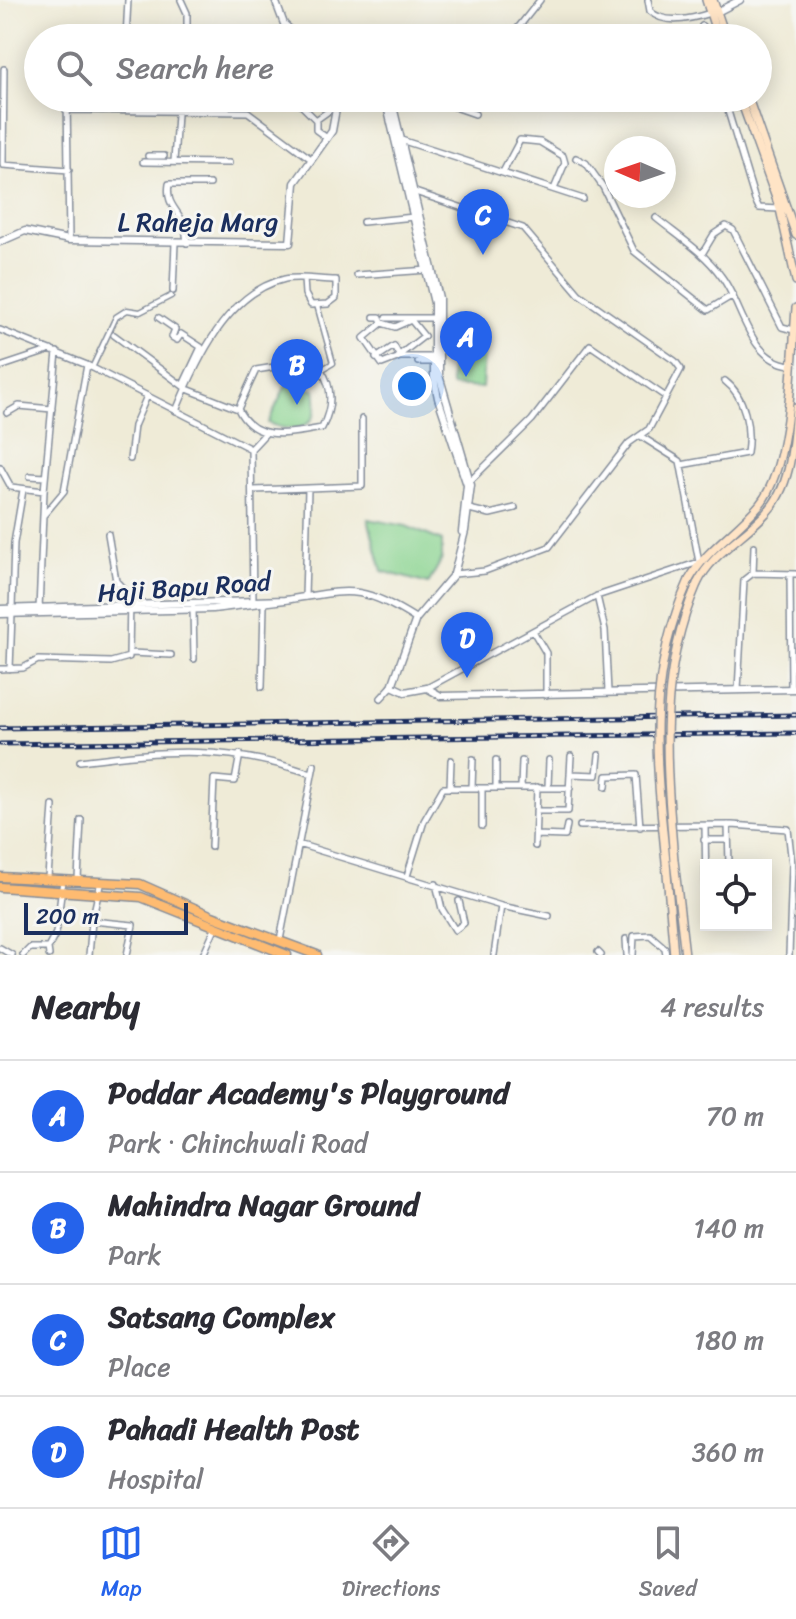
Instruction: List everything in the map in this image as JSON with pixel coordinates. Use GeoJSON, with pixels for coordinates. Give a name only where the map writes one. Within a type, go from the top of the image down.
{"type":"FeatureCollection","features":[{"type":"Feature","properties":{"kind":"main road"},"geometry":{"type":"LineString","coordinates":[[706,0],[719,24]]}},
{"type":"Feature","properties":{"kind":"main road"},"geometry":{"type":"LineString","coordinates":[[713,0],[715,24]]}},
{"type":"Feature","properties":{"kind":"main road"},"geometry":{"type":"LineString","coordinates":[[746,112],[796,235]]}},
{"type":"Feature","properties":{"kind":"main road"},"geometry":{"type":"LineString","coordinates":[[753,112],[777,188],[796,281]]}},
{"type":"Feature","properties":{"kind":"main road"},"geometry":{"type":"LineString","coordinates":[[679,955],[670,861],[668,686],[680,623],[699,562],[759,506],[771,488],[780,460],[796,308]]}},
{"type":"Feature","properties":{"kind":"main road"},"geometry":{"type":"LineString","coordinates":[[693,582],[714,558],[768,511],[793,463],[796,408]]}},
{"type":"Feature","properties":{"kind":"main road"},"geometry":{"type":"LineString","coordinates":[[0,877],[101,880],[148,887],[212,916],[317,955]]}},
{"type":"Feature","properties":{"kind":"main road"},"geometry":{"type":"LineString","coordinates":[[0,887],[141,897],[275,953],[287,955]]}},
{"type":"Feature","properties":{"kind":"main road"},"geometry":{"type":"LineString","coordinates":[[275,953],[279,941]]}},
{"type":"Feature","properties":{"kind":"street"},"geometry":{"type":"LineString","coordinates":[[127,24],[128,0]]}},
{"type":"Feature","properties":{"kind":"street"},"geometry":{"type":"LineString","coordinates":[[181,0],[187,13],[187,24]]}},
{"type":"Feature","properties":{"kind":"street"},"geometry":{"type":"LineString","coordinates":[[275,0],[284,24]]}},
{"type":"Feature","properties":{"kind":"street"},"geometry":{"type":"LineString","coordinates":[[521,24],[540,0]]}},
{"type":"Feature","properties":{"kind":"street"},"geometry":{"type":"LineString","coordinates":[[648,0],[650,11],[661,18],[691,18],[740,0]]}},
{"type":"Feature","properties":{"kind":"street"},"geometry":{"type":"LineString","coordinates":[[4,69],[3,165],[69,170]]}},
{"type":"Feature","properties":{"kind":"street"},"geometry":{"type":"LineString","coordinates":[[66,112],[69,240]]}},
{"type":"Feature","properties":{"kind":"street"},"geometry":{"type":"LineString","coordinates":[[174,162],[176,112]]}},
{"type":"Feature","properties":{"kind":"street"},"geometry":{"type":"LineString","coordinates":[[202,112],[255,114],[311,159]]}},
{"type":"Feature","properties":{"kind":"street"},"geometry":{"type":"LineString","coordinates":[[308,112],[316,120],[316,130],[327,138]]}},
{"type":"Feature","properties":{"kind":"street"},"geometry":{"type":"LineString","coordinates":[[316,120],[327,112]]}},
{"type":"Feature","properties":{"kind":"street","name":"L Raheja Marg"},"geometry":{"type":"LineString","coordinates":[[0,242],[25,231],[69,240],[290,243],[295,183],[327,138],[337,112]]}},
{"type":"Feature","properties":{"kind":"street"},"geometry":{"type":"LineString","coordinates":[[381,698],[392,686],[416,619],[454,574],[467,509],[468,483],[438,398],[436,318],[430,269],[392,112]]}},
{"type":"Feature","properties":{"kind":"street"},"geometry":{"type":"LineString","coordinates":[[469,112],[475,114]]}},
{"type":"Feature","properties":{"kind":"street"},"geometry":{"type":"LineString","coordinates":[[728,112],[759,208],[780,209]]}},
{"type":"Feature","properties":{"kind":"street"},"geometry":{"type":"LineString","coordinates":[[399,139],[583,199]]}},
{"type":"Feature","properties":{"kind":"street"},"geometry":{"type":"LineString","coordinates":[[503,172],[520,140],[540,142],[563,156],[565,163],[554,189]]}},
{"type":"Feature","properties":{"kind":"street"},"geometry":{"type":"LineString","coordinates":[[143,162],[164,156]]}},
{"type":"Feature","properties":{"kind":"street"},"geometry":{"type":"LineString","coordinates":[[152,158],[174,162],[229,163]]}},
{"type":"Feature","properties":{"kind":"street"},"geometry":{"type":"LineString","coordinates":[[576,158],[586,163],[603,187],[634,251],[708,310],[733,295]]}},
{"type":"Feature","properties":{"kind":"street"},"geometry":{"type":"LineString","coordinates":[[187,243],[183,222],[167,196],[169,184],[210,184]]}},
{"type":"Feature","properties":{"kind":"street"},"geometry":{"type":"LineString","coordinates":[[410,191],[523,228],[579,294],[675,361],[681,369],[642,437],[629,443],[549,547],[485,571],[454,574]]}},
{"type":"Feature","properties":{"kind":"street"},"geometry":{"type":"LineString","coordinates":[[363,222],[417,217]]}},
{"type":"Feature","properties":{"kind":"street"},"geometry":{"type":"LineString","coordinates":[[656,218],[702,254],[733,295],[763,352],[777,363],[791,365]]}},
{"type":"Feature","properties":{"kind":"street"},"geometry":{"type":"LineString","coordinates":[[702,254],[719,228],[726,226],[733,230],[782,327],[794,330]]}},
{"type":"Feature","properties":{"kind":"street"},"geometry":{"type":"LineString","coordinates":[[42,517],[64,491],[90,366],[116,317],[127,310],[140,312],[172,294],[175,243]]}},
{"type":"Feature","properties":{"kind":"street"},"geometry":{"type":"LineString","coordinates":[[357,275],[430,269]]}},
{"type":"Feature","properties":{"kind":"street"},"geometry":{"type":"LineString","coordinates":[[185,387],[222,320],[269,286],[286,279],[304,279],[336,280],[336,298],[328,304],[311,305],[305,294],[304,279]]}},
{"type":"Feature","properties":{"kind":"street"},"geometry":{"type":"LineString","coordinates":[[238,409],[256,370],[293,364],[321,370],[333,363],[317,305]]}},
{"type":"Feature","properties":{"kind":"street"},"geometry":{"type":"LineString","coordinates":[[374,317],[380,317],[384,320],[395,327],[409,320],[423,331],[420,342],[387,364],[376,358],[364,338],[384,320],[436,318]]}},
{"type":"Feature","properties":{"kind":"street"},"geometry":{"type":"LineString","coordinates":[[159,318],[175,329],[172,337],[177,340],[181,334],[201,347],[176,411]]}},
{"type":"Feature","properties":{"kind":"street"},"geometry":{"type":"LineString","coordinates":[[0,330],[90,366],[251,449]]}},
{"type":"Feature","properties":{"kind":"street"},"geometry":{"type":"LineString","coordinates":[[114,335],[185,387],[238,409],[244,421],[265,434],[322,428],[330,412],[330,383],[321,370]]}},
{"type":"Feature","properties":{"kind":"street"},"geometry":{"type":"LineString","coordinates":[[468,483],[532,420],[590,345],[666,397]]}},
{"type":"Feature","properties":{"kind":"street"},"geometry":{"type":"LineString","coordinates":[[376,358],[394,346],[401,355],[436,360]]}},
{"type":"Feature","properties":{"kind":"street"},"geometry":{"type":"LineString","coordinates":[[0,367],[55,351]]}},
{"type":"Feature","properties":{"kind":"street"},"geometry":{"type":"LineString","coordinates":[[39,612],[42,517],[55,351]]}},
{"type":"Feature","properties":{"kind":"street"},"geometry":{"type":"LineString","coordinates":[[418,362],[436,360]]}},
{"type":"Feature","properties":{"kind":"street"},"geometry":{"type":"LineString","coordinates":[[436,360],[449,424]]}},
{"type":"Feature","properties":{"kind":"street"},"geometry":{"type":"LineString","coordinates":[[681,465],[747,453],[744,410],[735,389],[725,381]]}},
{"type":"Feature","properties":{"kind":"street"},"geometry":{"type":"LineString","coordinates":[[130,459],[134,426],[147,396]]}},
{"type":"Feature","properties":{"kind":"street"},"geometry":{"type":"LineString","coordinates":[[7,413],[19,406],[52,409]]}},
{"type":"Feature","properties":{"kind":"street"},"geometry":{"type":"LineString","coordinates":[[254,490],[362,486],[362,419]]}},
{"type":"Feature","properties":{"kind":"street"},"geometry":{"type":"LineString","coordinates":[[253,603],[254,490],[251,449],[265,434]]}},
{"type":"Feature","properties":{"kind":"street"},"geometry":{"type":"LineString","coordinates":[[392,686],[405,692],[427,688],[597,596],[699,562],[680,461],[642,437]]}},
{"type":"Feature","properties":{"kind":"street"},"geometry":{"type":"LineString","coordinates":[[780,460],[793,463]]}},
{"type":"Feature","properties":{"kind":"street"},"geometry":{"type":"LineString","coordinates":[[0,467],[11,487],[44,491]]}},
{"type":"Feature","properties":{"kind":"street"},"geometry":{"type":"LineString","coordinates":[[30,476],[45,477]]}},
{"type":"Feature","properties":{"kind":"street"},"geometry":{"type":"LineString","coordinates":[[305,597],[308,489]]}},
{"type":"Feature","properties":{"kind":"street"},"geometry":{"type":"LineString","coordinates":[[10,669],[14,543],[23,490]]}},
{"type":"Feature","properties":{"kind":"street"},"geometry":{"type":"LineString","coordinates":[[467,509],[490,514],[515,508]]}},
{"type":"Feature","properties":{"kind":"street"},"geometry":{"type":"LineString","coordinates":[[108,534],[116,581],[125,587],[131,610],[131,653]]}},
{"type":"Feature","properties":{"kind":"street"},"geometry":{"type":"LineString","coordinates":[[753,573],[754,546]]}},
{"type":"Feature","properties":{"kind":"street"},"geometry":{"type":"LineString","coordinates":[[427,688],[441,696],[546,695],[608,692],[738,691],[794,689],[793,574],[753,573],[744,580],[738,691]]}},
{"type":"Feature","properties":{"kind":"street","name":"Haji Bapu Road"},"geometry":{"type":"LineString","coordinates":[[0,612],[193,608],[358,590],[393,604],[416,619]]}},
{"type":"Feature","properties":{"kind":"street"},"geometry":{"type":"LineString","coordinates":[[597,596],[605,630],[608,692]]}},
{"type":"Feature","properties":{"kind":"street","name":"Haji Bapu Road"},"geometry":{"type":"LineString","coordinates":[[253,603],[264,605],[274,601]]}},
{"type":"Feature","properties":{"kind":"street"},"geometry":{"type":"LineString","coordinates":[[262,687],[264,605]]}},
{"type":"Feature","properties":{"kind":"street"},"geometry":{"type":"LineString","coordinates":[[193,608],[194,659]]}},
{"type":"Feature","properties":{"kind":"street"},"geometry":{"type":"LineString","coordinates":[[533,631],[546,653],[546,695]]}},
{"type":"Feature","properties":{"kind":"street"},"geometry":{"type":"LineString","coordinates":[[0,669],[23,668],[38,660],[111,662],[123,660],[131,653],[171,655]]}},
{"type":"Feature","properties":{"kind":"street"},"geometry":{"type":"LineString","coordinates":[[80,761],[210,751],[262,757],[312,774]]}},
{"type":"Feature","properties":{"kind":"street"},"geometry":{"type":"LineString","coordinates":[[211,847],[214,779],[235,781],[240,754]]}},
{"type":"Feature","properties":{"kind":"street"},"geometry":{"type":"LineString","coordinates":[[571,774],[597,775],[599,755]]}},
{"type":"Feature","properties":{"kind":"street"},"geometry":{"type":"LineString","coordinates":[[536,811],[566,812],[571,756]]}},
{"type":"Feature","properties":{"kind":"street"},"geometry":{"type":"LineString","coordinates":[[472,788],[473,759]]}},
{"type":"Feature","properties":{"kind":"street"},"geometry":{"type":"LineString","coordinates":[[450,788],[451,760]]}},
{"type":"Feature","properties":{"kind":"street"},"geometry":{"type":"LineString","coordinates":[[496,760],[496,788]]}},
{"type":"Feature","properties":{"kind":"street"},"geometry":{"type":"LineString","coordinates":[[548,787],[549,760]]}},
{"type":"Feature","properties":{"kind":"street"},"geometry":{"type":"LineString","coordinates":[[521,787],[522,761]]}},
{"type":"Feature","properties":{"kind":"street"},"geometry":{"type":"LineString","coordinates":[[279,941],[314,765]]}},
{"type":"Feature","properties":{"kind":"street"},"geometry":{"type":"LineString","coordinates":[[606,787],[607,776],[636,775],[640,827]]}},
{"type":"Feature","properties":{"kind":"street"},"geometry":{"type":"LineString","coordinates":[[535,846],[537,787]]}},
{"type":"Feature","properties":{"kind":"street"},"geometry":{"type":"LineString","coordinates":[[407,876],[433,801],[443,788],[570,788]]}},
{"type":"Feature","properties":{"kind":"street"},"geometry":{"type":"LineString","coordinates":[[482,788],[482,826]]}},
{"type":"Feature","properties":{"kind":"street"},"geometry":{"type":"LineString","coordinates":[[48,877],[53,806]]}},
{"type":"Feature","properties":{"kind":"street"},"geometry":{"type":"LineString","coordinates":[[78,879],[81,820]]}},
{"type":"Feature","properties":{"kind":"street"},"geometry":{"type":"LineString","coordinates":[[536,835],[567,835],[567,825]]}},
{"type":"Feature","properties":{"kind":"street"},"geometry":{"type":"LineString","coordinates":[[580,826],[728,825],[788,829],[794,864],[789,955]]}},
{"type":"Feature","properties":{"kind":"street"},"geometry":{"type":"LineString","coordinates":[[728,825],[729,859]]}},
{"type":"Feature","properties":{"kind":"street"},"geometry":{"type":"LineString","coordinates":[[705,826],[705,859]]}},
{"type":"Feature","properties":{"kind":"street"},"geometry":{"type":"LineString","coordinates":[[704,840],[728,840]]}},
{"type":"Feature","properties":{"kind":"street"},"geometry":{"type":"LineString","coordinates":[[298,844],[501,906],[549,916]]}},
{"type":"Feature","properties":{"kind":"street"},"geometry":{"type":"LineString","coordinates":[[23,955],[30,948],[48,952],[56,933],[63,879]]}},
{"type":"Feature","properties":{"kind":"street"},"geometry":{"type":"LineString","coordinates":[[89,955],[92,921],[101,893],[101,880]]}},
{"type":"Feature","properties":{"kind":"street"},"geometry":{"type":"LineString","coordinates":[[436,884],[442,909],[455,930],[464,923],[459,901]]}},
{"type":"Feature","properties":{"kind":"street"},"geometry":{"type":"LineString","coordinates":[[494,955],[501,906]]}},
{"type":"Feature","properties":{"kind":"street"},"geometry":{"type":"LineString","coordinates":[[92,921],[133,925],[127,955]]}},
{"type":"Feature","properties":{"kind":"street"},"geometry":{"type":"LineString","coordinates":[[203,955],[215,928]]}},
{"type":"Feature","properties":{"kind":"street"},"geometry":{"type":"LineString","coordinates":[[633,955],[634,936],[650,935],[665,948],[666,955]]}},
{"type":"Feature","properties":{"kind":"street"},"geometry":{"type":"LineString","coordinates":[[626,939],[627,955]]}},
{"type":"Feature","properties":{"kind":"street"},"geometry":{"type":"LineString","coordinates":[[0,948],[12,955]]}},
{"type":"Feature","properties":{"kind":"green space"},"geometry":{"type":"Polygon","coordinates":[[[467,348],[484,351],[482,388],[451,386],[450,352],[467,348]]]}},
{"type":"Feature","properties":{"kind":"green space"},"geometry":{"type":"Polygon","coordinates":[[[286,385],[315,390],[315,412],[306,425],[289,428],[268,423],[286,385]]]}},
{"type":"Feature","properties":{"kind":"green space"},"geometry":{"type":"Polygon","coordinates":[[[368,519],[406,526],[442,541],[442,559],[428,584],[382,571],[368,519]]]}},
{"type":"Feature","properties":{"kind":"railway"},"geometry":{"type":"LineString","coordinates":[[0,728],[796,715]]}},
{"type":"Feature","properties":{"kind":"railway"},"geometry":{"type":"LineString","coordinates":[[0,744],[796,733]]}},
{"type":"Feature","properties":{"kind":"place","name":"Satsang Complex"},"geometry":{"type":"Point","coordinates":[483,255]}},
{"type":"Feature","properties":{"kind":"place","name":"Poddar Academy's Playground"},"geometry":{"type":"Point","coordinates":[466,377]}},
{"type":"Feature","properties":{"kind":"place","name":"Mahindra Nagar Ground"},"geometry":{"type":"Point","coordinates":[297,405]}},
{"type":"Feature","properties":{"kind":"place","name":"Pahadi Health Post"},"geometry":{"type":"Point","coordinates":[467,678]}}]}
